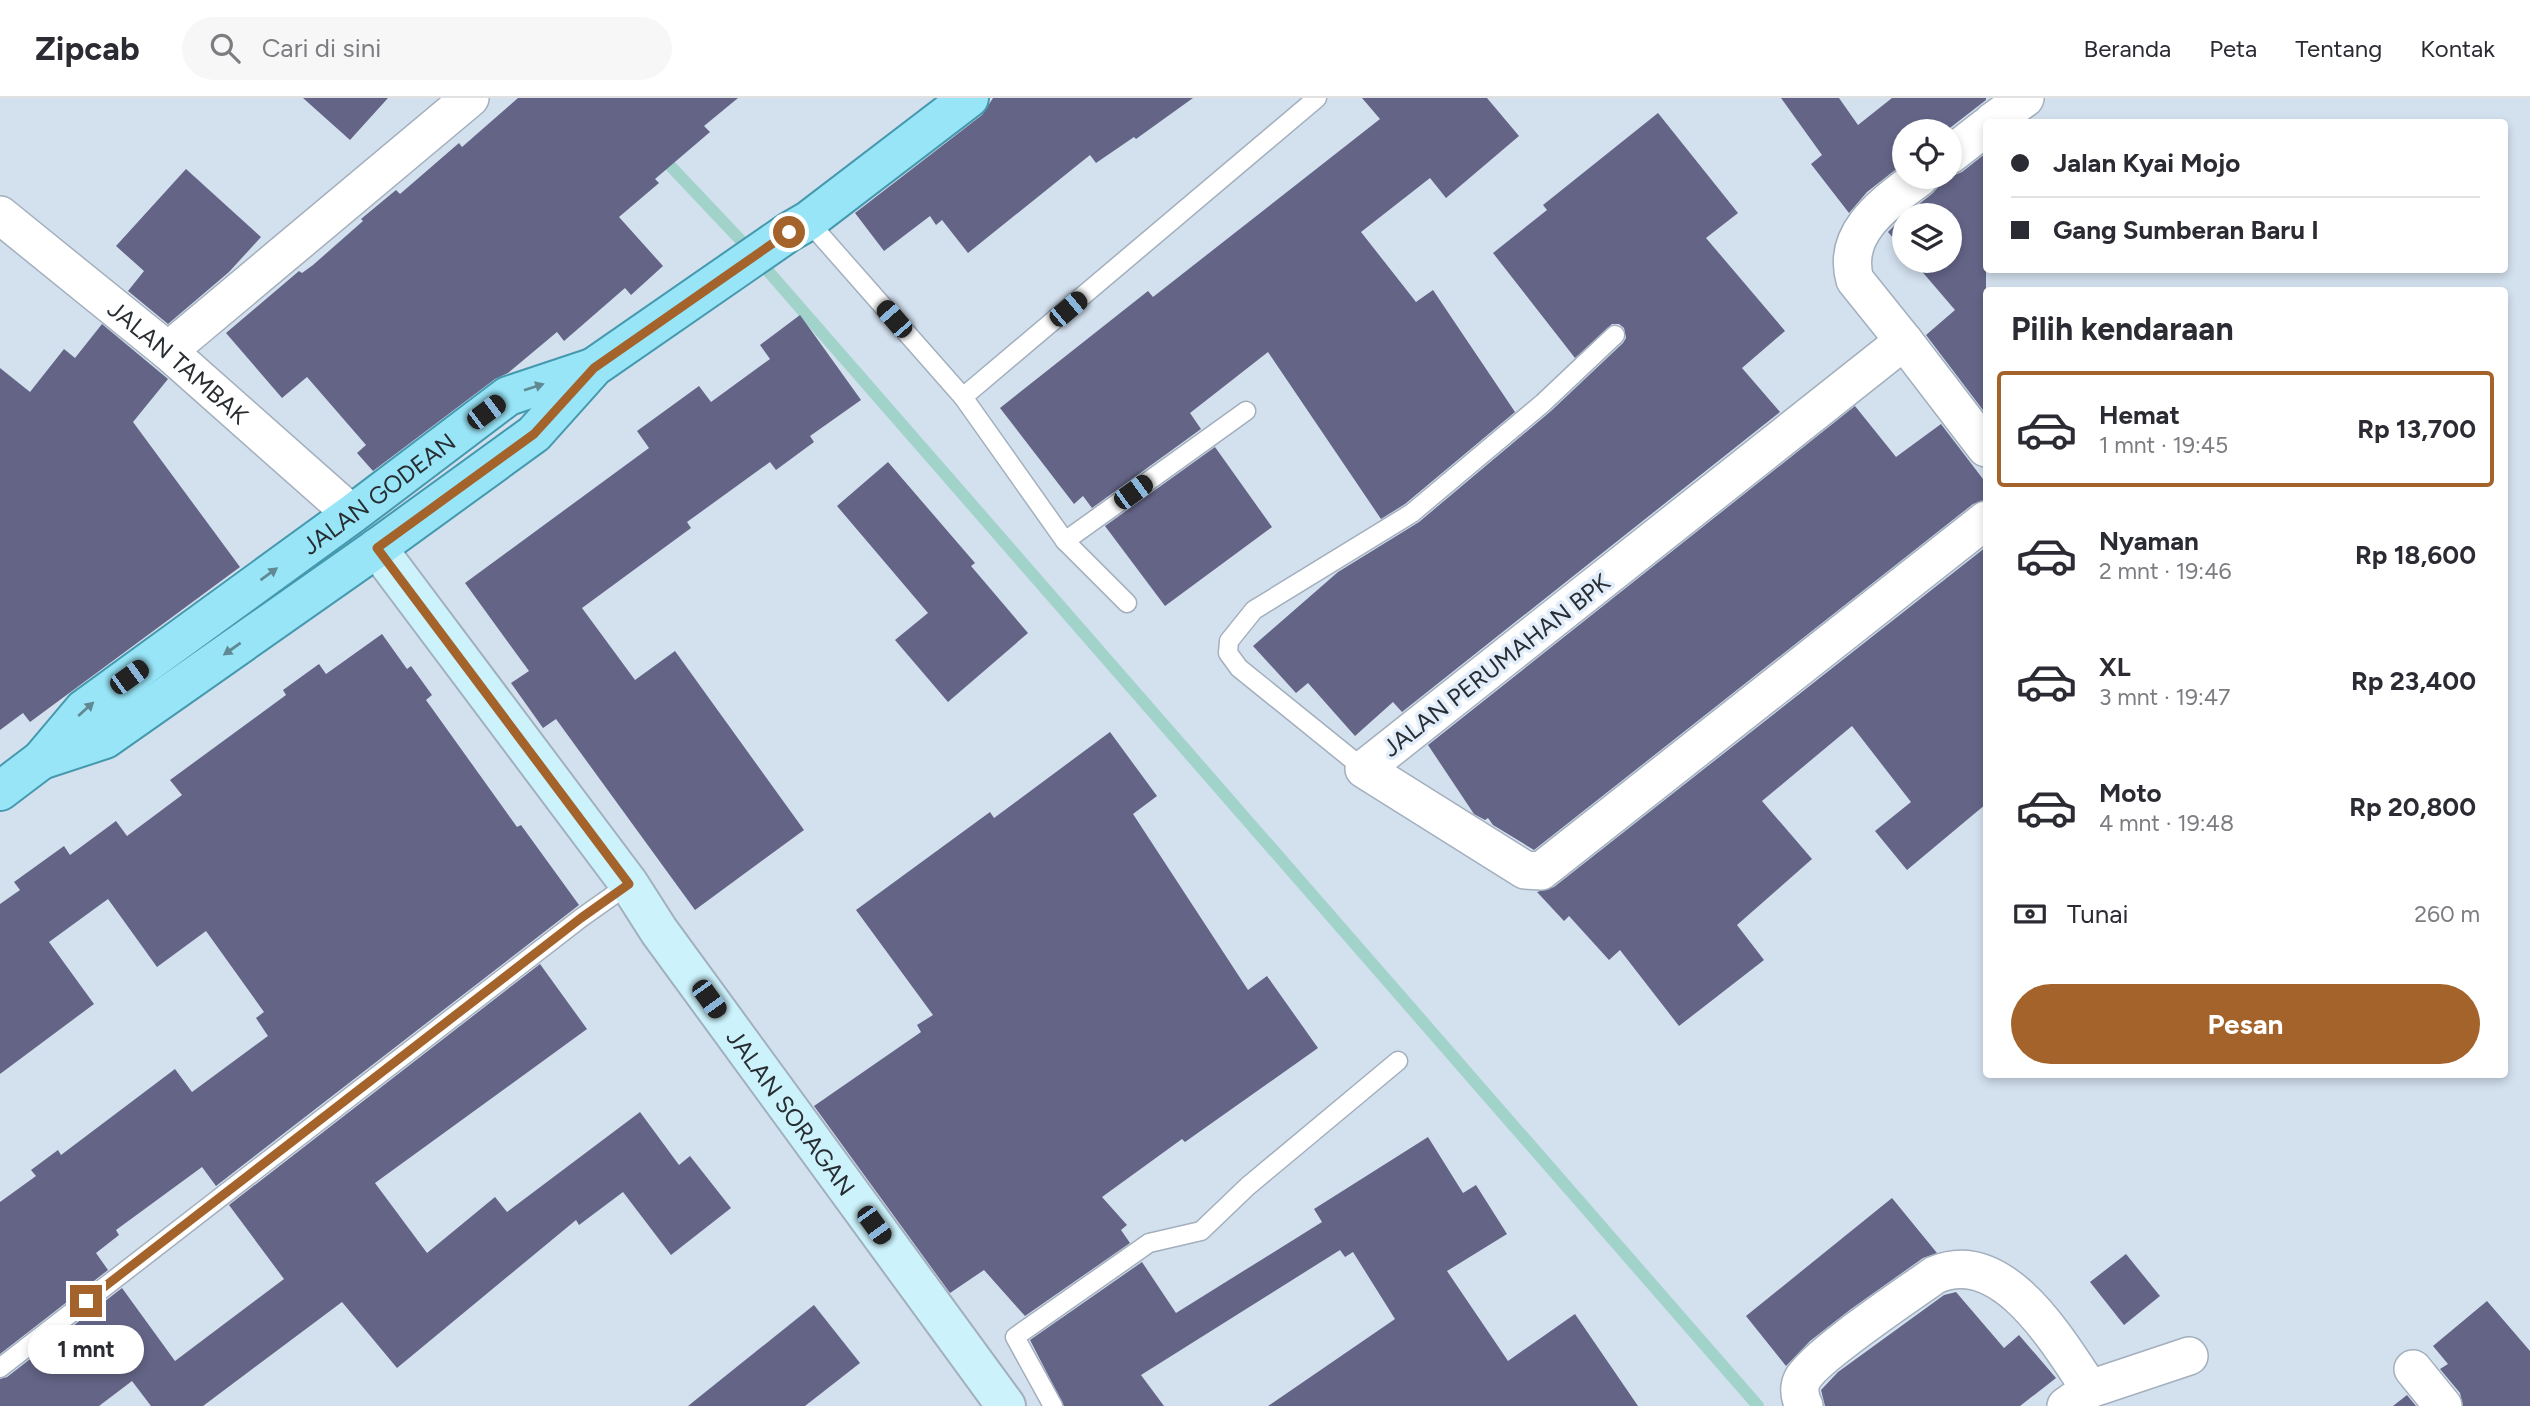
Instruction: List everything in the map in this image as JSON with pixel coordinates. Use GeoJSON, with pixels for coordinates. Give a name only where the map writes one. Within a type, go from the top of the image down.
{"type":"FeatureCollection","features":[{"type":"Feature","properties":{"kind":"main road"},"geometry":{"type":"LineString","coordinates":[[594,368],[798,226],[969,98]]}},
{"type":"Feature","properties":{"kind":"main road","name":"JALAN GODEAN"},"geometry":{"type":"LineString","coordinates":[[0,791],[41,760],[84,709],[352,514],[508,396],[594,368]]}},
{"type":"Feature","properties":{"kind":"main road","name":"JALAN GODEAN"},"geometry":{"type":"LineString","coordinates":[[41,760],[105,739],[377,548],[534,434],[594,368]]}},
{"type":"Feature","properties":{"kind":"street"},"geometry":{"type":"LineString","coordinates":[[168,351],[470,98]]}},
{"type":"Feature","properties":{"kind":"street"},"geometry":{"type":"LineString","coordinates":[[1996,119],[2025,98]]}},
{"type":"Feature","properties":{"kind":"street"},"geometry":{"type":"LineString","coordinates":[[1962,146],[1983,129]]}},
{"type":"Feature","properties":{"kind":"street"},"geometry":{"type":"LineString","coordinates":[[1906,189],[1862,229],[1852,249],[1855,281],[1983,444]]}},
{"type":"Feature","properties":{"kind":"street","name":"JALAN TAMBAK"},"geometry":{"type":"LineString","coordinates":[[0,215],[168,351],[352,514]]}},
{"type":"Feature","properties":{"kind":"street","name":"JALAN PERUMAHAN BPK"},"geometry":{"type":"LineString","coordinates":[[1904,341],[1364,769],[1525,870],[1541,871],[1983,522]]}},
{"type":"Feature","properties":{"kind":"street","name":"JALAN SORAGAN"},"geometry":{"type":"LineString","coordinates":[[377,548],[629,884],[659,932],[1006,1406]]}},
{"type":"Feature","properties":{"kind":"street"},"geometry":{"type":"LineString","coordinates":[[1804,1406],[1800,1397],[1802,1381],[1820,1360],[1935,1275],[1948,1270],[1970,1269],[1986,1274],[2007,1286],[2053,1335],[2078,1397],[2189,1356]]}},
{"type":"Feature","properties":{"kind":"street"},"geometry":{"type":"LineString","coordinates":[[2413,1369],[2443,1406]]}},
{"type":"Feature","properties":{"kind":"lane"},"geometry":{"type":"LineString","coordinates":[[963,397],[1318,98]]}},
{"type":"Feature","properties":{"kind":"lane"},"geometry":{"type":"LineString","coordinates":[[798,226],[963,397],[1065,541],[1127,603]]}},
{"type":"Feature","properties":{"kind":"lane"},"geometry":{"type":"LineString","coordinates":[[1364,769],[1239,668],[1228,653],[1229,641],[1254,610],[1412,513],[1543,403],[1615,335]]}},
{"type":"Feature","properties":{"kind":"lane"},"geometry":{"type":"LineString","coordinates":[[1065,541],[1246,411]]}},
{"type":"Feature","properties":{"kind":"lane"},"geometry":{"type":"LineString","coordinates":[[0,1368],[581,918],[629,884]]}},
{"type":"Feature","properties":{"kind":"lane"},"geometry":{"type":"LineString","coordinates":[[1053,1406],[1015,1337],[1149,1243],[1201,1231],[1248,1186],[1398,1060]]}},
{"type":"Feature","properties":{"kind":"building"},"geometry":{"type":"Polygon","coordinates":[[[303,98],[388,98],[350,140],[303,98]]]}},
{"type":"Feature","properties":{"kind":"building"},"geometry":{"type":"Polygon","coordinates":[[[518,98],[738,98],[704,126],[710,132],[655,179],[659,183],[619,217],[663,266],[631,295],[625,288],[564,341],[557,332],[508,373],[495,379],[373,471],[357,453],[366,445],[307,377],[282,398],[226,333],[299,271],[302,273],[313,265],[396,190],[400,194],[459,143],[462,147],[518,98]]]}},
{"type":"Feature","properties":{"kind":"building"},"geometry":{"type":"Polygon","coordinates":[[[993,98],[1193,98],[1136,139],[1134,137],[1096,163],[1090,155],[968,253],[942,220],[936,225],[930,216],[884,251],[855,213],[982,115],[993,98]]]}},
{"type":"Feature","properties":{"kind":"building"},"geometry":{"type":"Polygon","coordinates":[[[1362,98],[1487,98],[1519,136],[1446,198],[1430,178],[1361,232],[1416,302],[1433,290],[1515,412],[1405,504],[1381,519],[1268,352],[1190,413],[1201,429],[1092,508],[1083,496],[1074,504],[1000,408],[1148,291],[1153,297],[1380,119],[1362,98]]]}},
{"type":"Feature","properties":{"kind":"building"},"geometry":{"type":"Polygon","coordinates":[[[1781,98],[1839,98],[1858,125],[1892,98],[1986,98],[1961,119],[1892,119],[1892,172],[1867,192],[1849,213],[1811,164],[1822,155],[1781,98]]]}},
{"type":"Feature","properties":{"kind":"building"},"geometry":{"type":"Polygon","coordinates":[[[1658,113],[1738,213],[1706,238],[1785,331],[1742,368],[1780,412],[1402,712],[1393,702],[1355,736],[1308,683],[1296,693],[1253,646],[1338,572],[1419,522],[1551,411],[1623,343],[1626,338],[1624,328],[1619,324],[1612,324],[1575,358],[1493,253],[1547,210],[1543,205],[1658,113]]]}},
{"type":"Feature","properties":{"kind":"building"},"geometry":{"type":"Polygon","coordinates":[[[1983,155],[1983,273],[1986,273],[1986,287],[1983,287],[1983,410],[1926,335],[1955,310],[1923,273],[1962,273],[1962,203],[1920,203],[1936,189],[1962,189],[1962,172],[1983,155]]]}},
{"type":"Feature","properties":{"kind":"building"},"geometry":{"type":"Polygon","coordinates":[[[186,169],[261,237],[229,272],[168,324],[128,291],[144,271],[116,246],[186,169]]]}},
{"type":"Feature","properties":{"kind":"building"},"geometry":{"type":"Polygon","coordinates":[[[800,315],[861,400],[810,436],[814,442],[776,470],[770,462],[687,522],[691,528],[582,608],[635,680],[675,651],[804,830],[695,910],[556,719],[543,728],[511,683],[529,671],[465,583],[649,448],[637,431],[699,386],[711,402],[770,359],[760,345],[800,315]]]}},
{"type":"Feature","properties":{"kind":"building"},"geometry":{"type":"Polygon","coordinates":[[[102,324],[168,379],[133,422],[240,567],[30,722],[23,713],[0,730],[0,368],[30,392],[64,349],[75,358],[102,324]]]}},
{"type":"Feature","properties":{"kind":"building"},"geometry":{"type":"Polygon","coordinates":[[[1855,406],[1896,457],[1941,424],[1983,479],[1983,501],[1973,504],[1534,850],[1493,825],[1488,818],[1485,820],[1474,814],[1428,745],[1855,406]]]}},
{"type":"Feature","properties":{"kind":"building"},"geometry":{"type":"Polygon","coordinates":[[[1215,447],[1272,527],[1165,606],[1105,526],[1215,447]]]}},
{"type":"Feature","properties":{"kind":"building"},"geometry":{"type":"Polygon","coordinates":[[[888,462],[975,563],[971,566],[1028,633],[948,702],[895,640],[928,613],[837,506],[888,462]]]}},
{"type":"Feature","properties":{"kind":"building"},"geometry":{"type":"Polygon","coordinates":[[[1983,549],[1983,807],[1907,870],[1875,831],[1911,802],[1852,726],[1762,801],[1812,859],[1737,925],[1764,960],[1679,1026],[1620,950],[1609,960],[1569,916],[1564,921],[1537,892],[1554,887],[1983,549]]]}},
{"type":"Feature","properties":{"kind":"building"},"geometry":{"type":"Polygon","coordinates":[[[382,634],[407,669],[411,666],[432,695],[426,700],[517,827],[521,825],[579,905],[216,1186],[202,1167],[116,1230],[119,1235],[96,1253],[108,1270],[0,1354],[0,1202],[36,1176],[31,1170],[58,1150],[61,1155],[175,1069],[192,1092],[268,1036],[256,1018],[264,1012],[206,931],[157,967],[108,899],[49,942],[94,1004],[0,1074],[0,904],[20,890],[14,882],[64,846],[70,855],[116,821],[127,836],[182,795],[170,780],[286,695],[283,690],[319,664],[326,674],[382,634]]]}},
{"type":"Feature","properties":{"kind":"building"},"geometry":{"type":"Polygon","coordinates":[[[1110,732],[1157,796],[1133,814],[1248,990],[1267,976],[1318,1048],[1185,1142],[1182,1139],[1102,1197],[1127,1225],[1121,1230],[1130,1243],[1025,1316],[984,1270],[950,1293],[814,1106],[921,1032],[917,1025],[933,1015],[856,910],[990,812],[994,818],[1110,732]]]}},
{"type":"Feature","properties":{"kind":"building"},"geometry":{"type":"Polygon","coordinates":[[[540,964],[587,1029],[375,1183],[427,1253],[495,1197],[507,1212],[640,1112],[679,1165],[690,1156],[731,1208],[671,1255],[623,1192],[579,1225],[576,1220],[397,1368],[342,1302],[203,1406],[151,1406],[132,1381],[99,1406],[0,1406],[0,1379],[7,1377],[122,1288],[175,1361],[284,1279],[229,1205],[540,964]]]}},
{"type":"Feature","properties":{"kind":"building"},"geometry":{"type":"Polygon","coordinates":[[[1428,1137],[1463,1193],[1476,1185],[1507,1234],[1447,1271],[1508,1361],[1575,1314],[1638,1406],[1268,1406],[1395,1319],[1353,1252],[1345,1257],[1340,1250],[1141,1375],[1164,1406],[1064,1406],[1030,1340],[1142,1262],[1176,1313],[1322,1222],[1314,1209],[1428,1137]]]}},
{"type":"Feature","properties":{"kind":"building"},"geometry":{"type":"Polygon","coordinates":[[[1892,1198],[1937,1253],[1923,1258],[1851,1309],[1810,1341],[1786,1366],[1746,1316],[1892,1198]]]}},
{"type":"Feature","properties":{"kind":"building"},"geometry":{"type":"Polygon","coordinates":[[[2126,1254],[2160,1296],[2124,1325],[2090,1282],[2126,1254]]]}},
{"type":"Feature","properties":{"kind":"building"},"geometry":{"type":"Polygon","coordinates":[[[1956,1292],[2004,1348],[2019,1335],[2056,1378],[2020,1406],[1825,1406],[1821,1390],[1838,1372],[1944,1295],[1956,1292]]]}},
{"type":"Feature","properties":{"kind":"building"},"geometry":{"type":"Polygon","coordinates":[[[2487,1301],[2530,1351],[2530,1406],[2463,1406],[2460,1393],[2440,1369],[2448,1364],[2433,1346],[2487,1301]]]}},
{"type":"Feature","properties":{"kind":"building"},"geometry":{"type":"Polygon","coordinates":[[[814,1305],[860,1363],[805,1406],[688,1406],[814,1305]]]}},
{"type":"Feature","properties":{"kind":"building"},"geometry":{"type":"Polygon","coordinates":[[[2407,1395],[2416,1406],[2393,1406],[2407,1395]]]}},
{"type":"Feature","properties":{"kind":"waterway"},"geometry":{"type":"LineString","coordinates":[[660,155],[748,248],[1758,1406]]}},
{"type":"Feature","properties":{"kind":"route"},"geometry":{"type":"LineString","coordinates":[[86,1301],[581,918],[629,884],[377,548],[534,434],[594,368],[789,232]]}}]}
